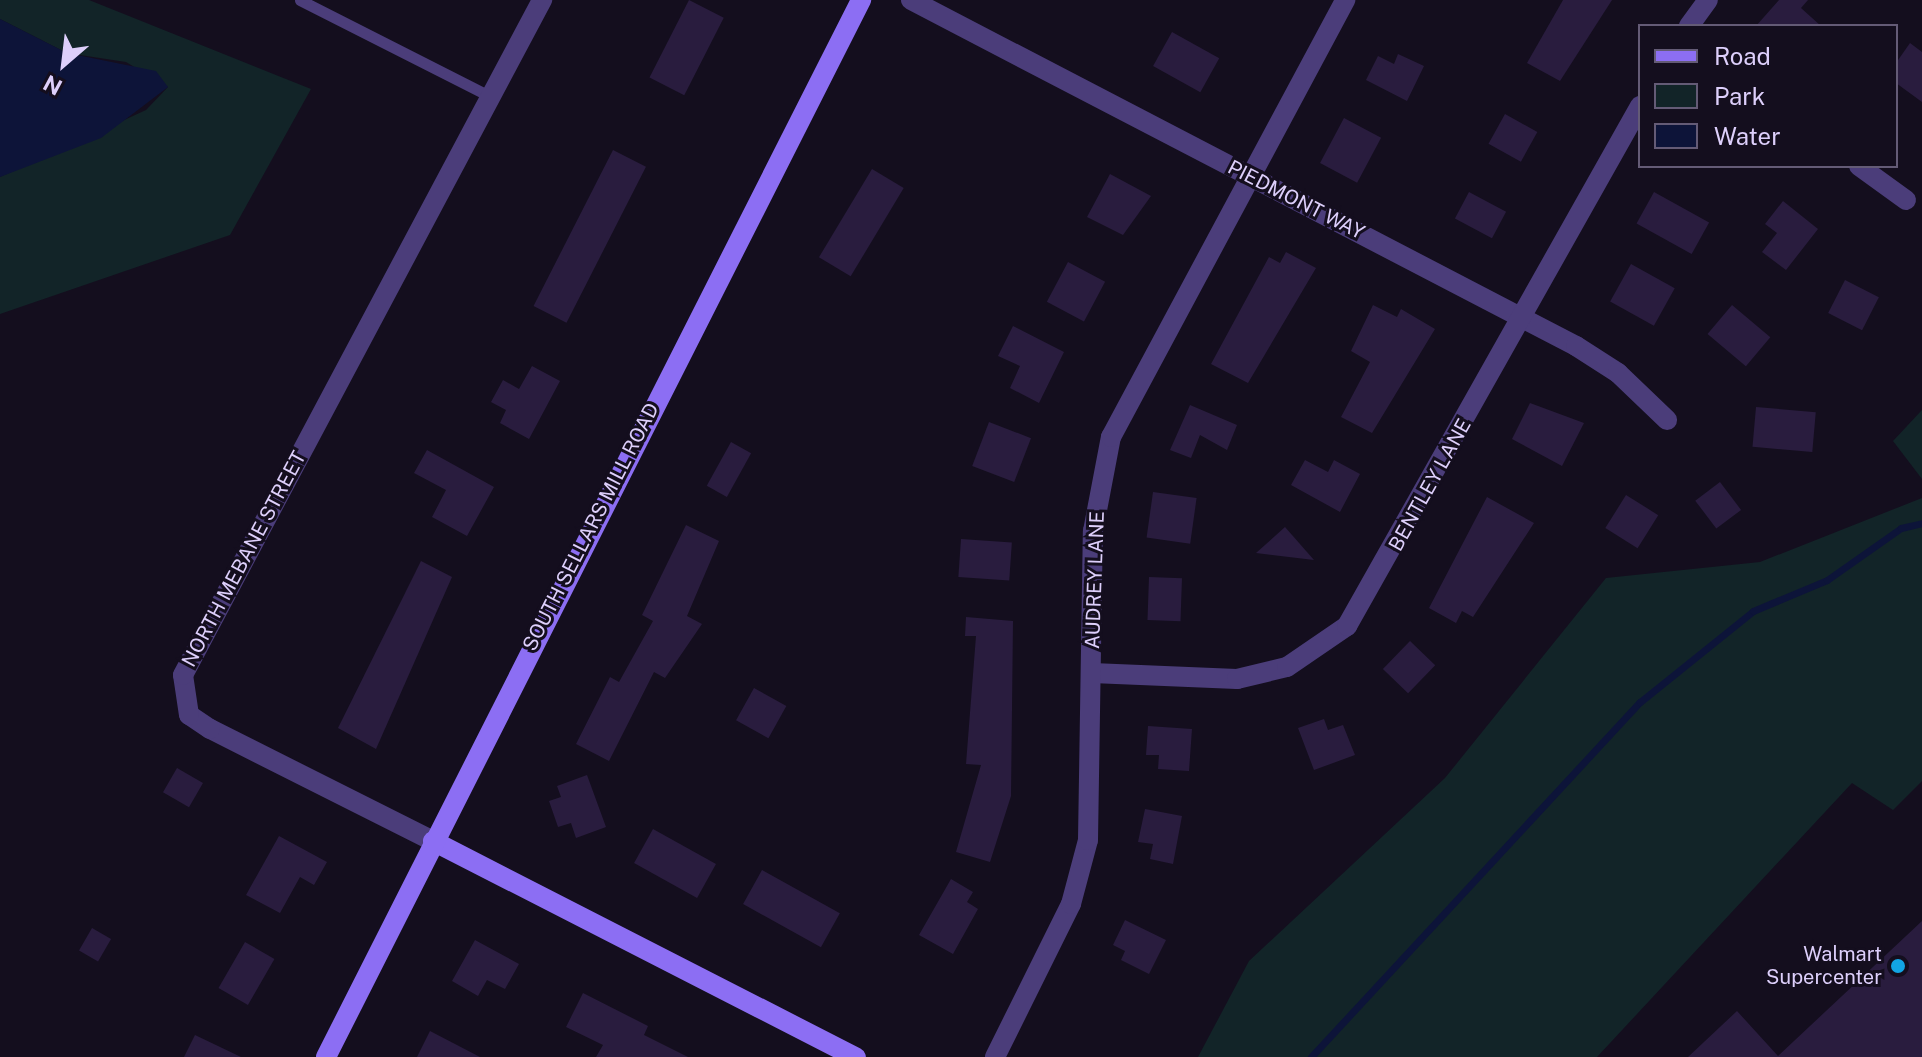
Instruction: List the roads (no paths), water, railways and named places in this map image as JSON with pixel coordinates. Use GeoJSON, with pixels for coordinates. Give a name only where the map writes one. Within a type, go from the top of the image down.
{"type":"FeatureCollection","features":[{"type":"Feature","properties":{"kind":"main road","name":"SOUTH SELLARS MILL ROAD"},"geometry":{"type":"LineString","coordinates":[[326,1057],[861,0]]}},
{"type":"Feature","properties":{"kind":"main road","name":"NORTH MEBANE STREET"},"geometry":{"type":"LineString","coordinates":[[433,841],[856,1057]]}},
{"type":"Feature","properties":{"kind":"street","name":"NORTH MEBANE STREET"},"geometry":{"type":"LineString","coordinates":[[433,841],[210,729],[189,715],[183,675],[542,0]]}},
{"type":"Feature","properties":{"kind":"street","name":"PIEDMONT WAY"},"geometry":{"type":"LineString","coordinates":[[911,0],[1522,318],[1618,373],[1667,420]]}},
{"type":"Feature","properties":{"kind":"street","name":"AUDREY LANE"},"geometry":{"type":"LineString","coordinates":[[995,1057],[1071,904],[1088,840],[1093,531],[1111,437],[1345,0]]}},
{"type":"Feature","properties":{"kind":"street"},"geometry":{"type":"LineString","coordinates":[[1690,24],[1708,0]]}},
{"type":"Feature","properties":{"kind":"street","name":"BENTLEY LANE"},"geometry":{"type":"LineString","coordinates":[[1092,673],[1237,679],[1320,649],[1367,600],[1638,110]]}},
{"type":"Feature","properties":{"kind":"street"},"geometry":{"type":"LineString","coordinates":[[1862,168],[1906,200]]}},
{"type":"Feature","properties":{"kind":"lane"},"geometry":{"type":"LineString","coordinates":[[300,0],[489,96]]}},
{"type":"Feature","properties":{"kind":"water"},"geometry":{"type":"Polygon","coordinates":[[[0,19],[67,53],[156,71],[168,87],[101,138],[0,177],[0,19]]]}},
{"type":"Feature","properties":{"kind":"waterway"},"geometry":{"type":"LineString","coordinates":[[1311,1057],[1640,702],[1753,611],[1827,580],[1901,528],[1922,523]]}},
{"type":"Feature","properties":{"kind":"place","name":"Walmart Supercenter"},"geometry":{"type":"Point","coordinates":[1898,966]}}]}
